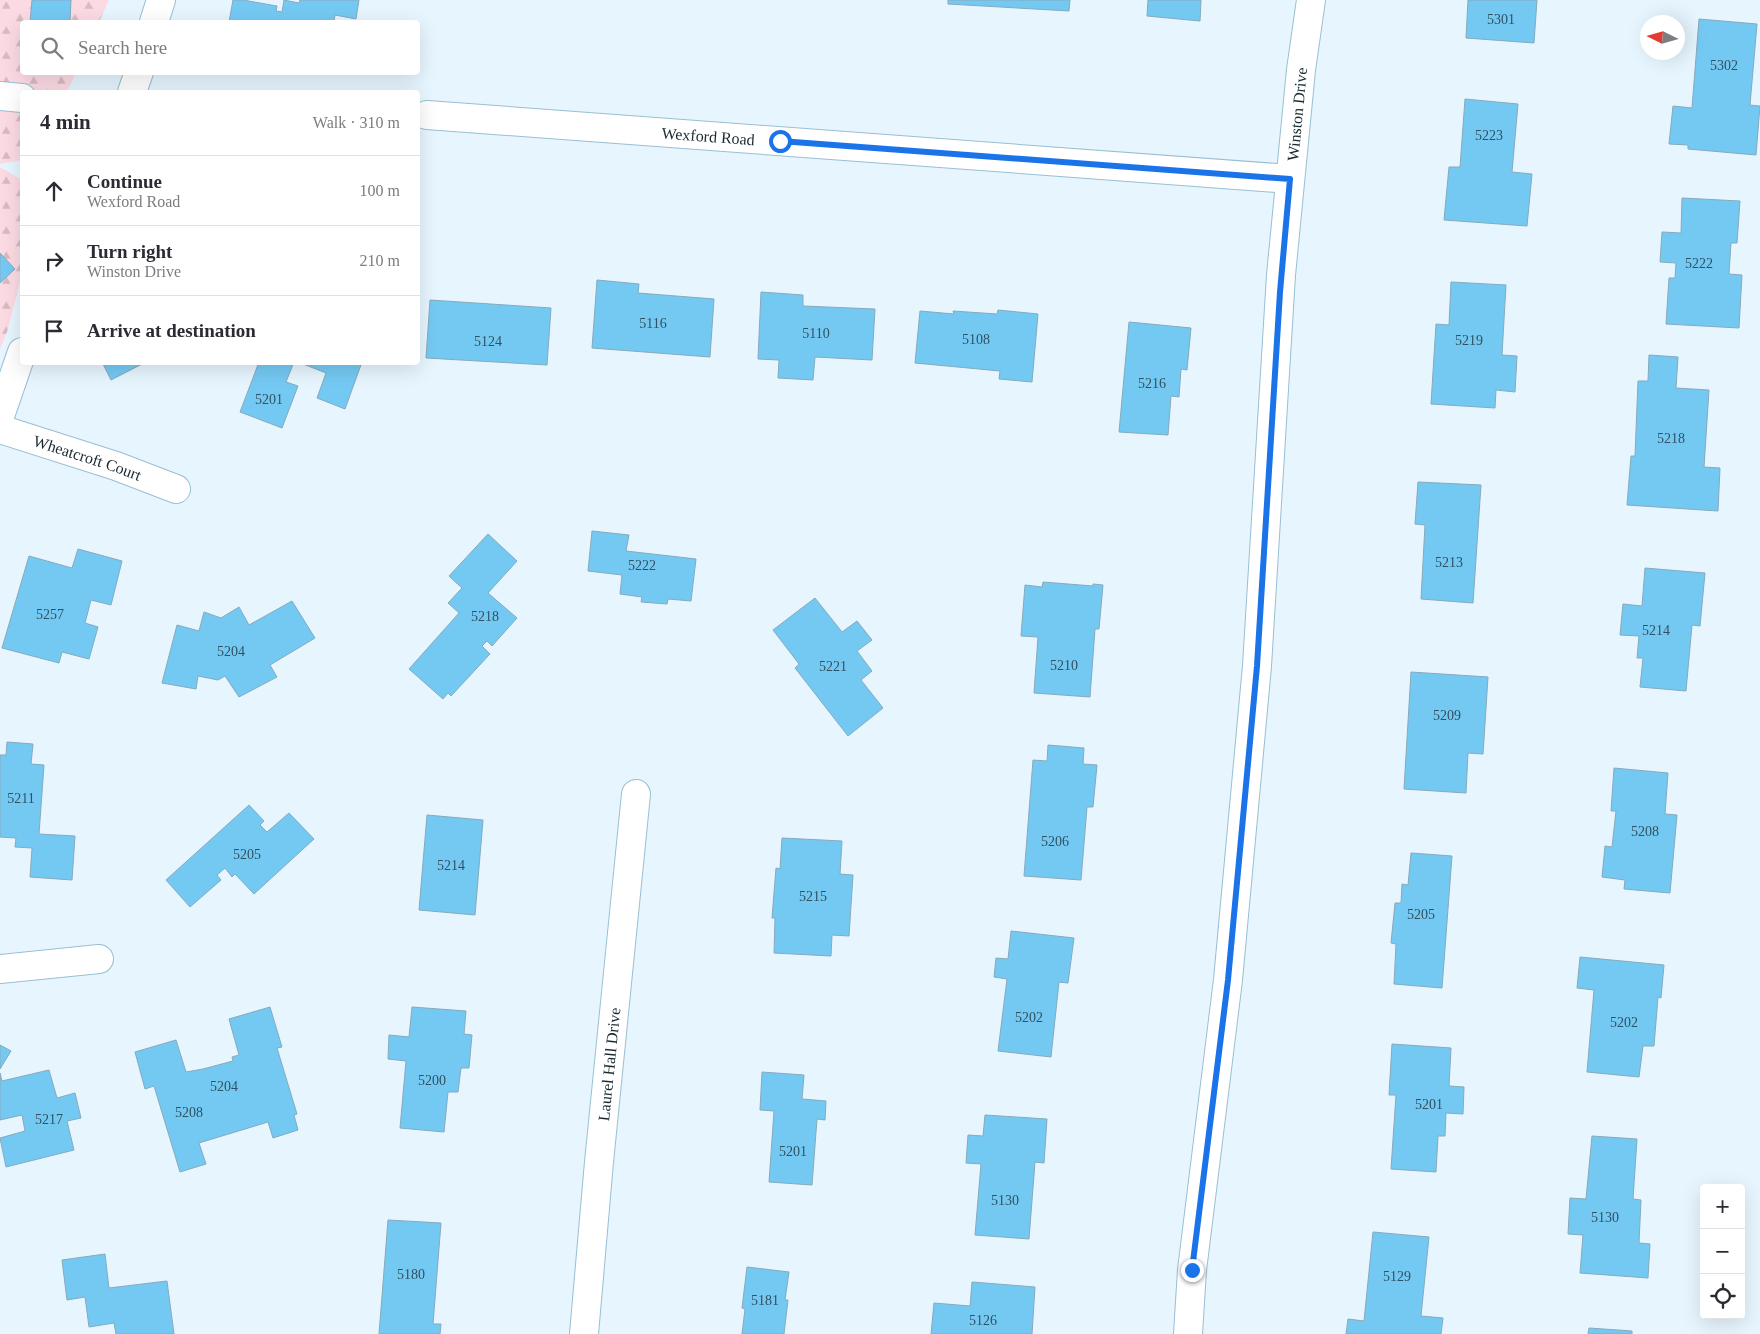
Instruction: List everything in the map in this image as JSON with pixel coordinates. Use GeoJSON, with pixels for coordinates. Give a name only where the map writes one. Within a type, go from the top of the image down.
{"type":"FeatureCollection","features":[{"type":"Feature","properties":{"kind":"street"},"geometry":{"type":"LineString","coordinates":[[155,20],[161,0]]}},
{"type":"Feature","properties":{"kind":"street","name":"Winston Drive"},"geometry":{"type":"LineString","coordinates":[[1188,1334],[1193,1261],[1228,980],[1257,666],[1281,275],[1301,70],[1311,0]]}},
{"type":"Feature","properties":{"kind":"street"},"geometry":{"type":"LineString","coordinates":[[133,90],[138,75]]}},
{"type":"Feature","properties":{"kind":"street"},"geometry":{"type":"LineString","coordinates":[[0,96],[20,98]]}},
{"type":"Feature","properties":{"kind":"street","name":"Wexford Road"},"geometry":{"type":"LineString","coordinates":[[427,115],[1290,179]]}},
{"type":"Feature","properties":{"kind":"street"},"geometry":{"type":"LineString","coordinates":[[0,416],[20,358]]}},
{"type":"Feature","properties":{"kind":"street","name":"Wheatcroft Court"},"geometry":{"type":"LineString","coordinates":[[0,429],[116,466],[176,489]]}},
{"type":"Feature","properties":{"kind":"street","name":"Laurel Hall Drive"},"geometry":{"type":"LineString","coordinates":[[584,1334],[599,1162],[636,794]]}},
{"type":"Feature","properties":{"kind":"street"},"geometry":{"type":"LineString","coordinates":[[0,969],[99,959]]}},
{"type":"Feature","properties":{"kind":"green space"},"geometry":{"type":"Polygon","coordinates":[[[0,0],[109,0],[100,20],[20,20],[20,75],[75,75],[68,90],[20,90],[20,160],[0,164],[0,0]]]}},
{"type":"Feature","properties":{"kind":"green space"},"geometry":{"type":"Polygon","coordinates":[[[0,167],[20,179],[20,282],[7,332],[0,349],[0,167]]]}},
{"type":"Feature","properties":{"kind":"building"},"geometry":{"type":"Polygon","coordinates":[[[32,0],[71,0],[70,20],[30,20],[32,0]]]}},
{"type":"Feature","properties":{"kind":"building"},"geometry":{"type":"Polygon","coordinates":[[[233,0],[277,6],[276,11],[282,12],[284,0],[299,3],[300,0],[359,0],[356,19],[335,15],[334,20],[229,20],[233,0]]]}},
{"type":"Feature","properties":{"kind":"building"},"geometry":{"type":"Polygon","coordinates":[[[948,0],[1070,0],[1069,11],[948,4],[948,0]]]}},
{"type":"Feature","properties":{"kind":"building"},"geometry":{"type":"Polygon","coordinates":[[[1148,0],[1201,0],[1200,21],[1147,16],[1148,0]]]}},
{"type":"Feature","properties":{"kind":"building"},"geometry":{"type":"Polygon","coordinates":[[[1468,0],[1537,0],[1534,43],[1466,38],[1468,0]]]}},
{"type":"Feature","properties":{"kind":"building"},"geometry":{"type":"Polygon","coordinates":[[[1699,19],[1757,24],[1750,105],[1760,106],[1756,155],[1688,149],[1688,145],[1669,144],[1673,106],[1692,108],[1699,19]]]}},
{"type":"Feature","properties":{"kind":"building"},"geometry":{"type":"Polygon","coordinates":[[[1465,99],[1518,104],[1512,172],[1532,174],[1527,226],[1444,220],[1449,167],[1460,167],[1465,99]]]}},
{"type":"Feature","properties":{"kind":"building"},"geometry":{"type":"Polygon","coordinates":[[[1682,198],[1740,201],[1737,243],[1731,243],[1729,274],[1742,275],[1739,328],[1666,324],[1669,278],[1675,278],[1676,263],[1660,262],[1662,232],[1681,233],[1682,198]]]}},
{"type":"Feature","properties":{"kind":"building"},"geometry":{"type":"Polygon","coordinates":[[[0,253],[15,269],[0,283],[0,253]]]}},
{"type":"Feature","properties":{"kind":"building"},"geometry":{"type":"Polygon","coordinates":[[[597,280],[639,284],[638,293],[714,299],[710,357],[592,348],[597,280]]]}},
{"type":"Feature","properties":{"kind":"building"},"geometry":{"type":"Polygon","coordinates":[[[1451,282],[1506,285],[1502,355],[1517,356],[1515,392],[1496,390],[1495,408],[1431,404],[1436,324],[1449,325],[1451,282]]]}},
{"type":"Feature","properties":{"kind":"building"},"geometry":{"type":"Polygon","coordinates":[[[761,292],[803,295],[803,306],[875,309],[872,360],[815,357],[813,380],[778,378],[779,360],[758,359],[761,292]]]}},
{"type":"Feature","properties":{"kind":"building"},"geometry":{"type":"Polygon","coordinates":[[[430,300],[551,308],[547,365],[426,358],[430,300]]]}},
{"type":"Feature","properties":{"kind":"building"},"geometry":{"type":"Polygon","coordinates":[[[998,310],[1038,314],[1032,382],[999,379],[1000,371],[915,363],[920,311],[954,314],[953,311],[997,314],[998,310]]]}},
{"type":"Feature","properties":{"kind":"building"},"geometry":{"type":"Polygon","coordinates":[[[1129,322],[1191,328],[1187,370],[1181,369],[1179,397],[1171,396],[1168,435],[1119,432],[1129,322]]]}},
{"type":"Feature","properties":{"kind":"building"},"geometry":{"type":"Polygon","coordinates":[[[1649,355],[1678,357],[1676,388],[1709,390],[1704,467],[1720,468],[1718,511],[1627,505],[1631,456],[1635,456],[1638,381],[1648,381],[1649,355]]]}},
{"type":"Feature","properties":{"kind":"building"},"geometry":{"type":"Polygon","coordinates":[[[104,365],[140,365],[111,380],[104,365]]]}},
{"type":"Feature","properties":{"kind":"building"},"geometry":{"type":"Polygon","coordinates":[[[258,365],[293,365],[286,382],[298,386],[282,428],[240,412],[258,365]]]}},
{"type":"Feature","properties":{"kind":"building"},"geometry":{"type":"Polygon","coordinates":[[[306,365],[361,365],[345,409],[317,398],[326,373],[306,365]]]}},
{"type":"Feature","properties":{"kind":"building"},"geometry":{"type":"Polygon","coordinates":[[[1418,482],[1481,485],[1473,603],[1421,599],[1425,525],[1415,524],[1418,482]]]}},
{"type":"Feature","properties":{"kind":"building"},"geometry":{"type":"Polygon","coordinates":[[[592,531],[629,535],[626,551],[696,559],[691,601],[668,599],[667,604],[641,602],[642,597],[620,594],[622,575],[588,571],[592,531]]]}},
{"type":"Feature","properties":{"kind":"building"},"geometry":{"type":"Polygon","coordinates":[[[488,534],[517,561],[488,593],[517,618],[492,646],[487,641],[482,646],[490,654],[451,696],[448,693],[443,699],[409,669],[459,613],[448,603],[462,588],[449,576],[488,534]]]}},
{"type":"Feature","properties":{"kind":"building"},"geometry":{"type":"Polygon","coordinates":[[[78,549],[122,561],[111,605],[91,600],[85,623],[98,627],[89,659],[62,652],[59,663],[2,648],[29,556],[72,568],[78,549]]]}},
{"type":"Feature","properties":{"kind":"building"},"geometry":{"type":"Polygon","coordinates":[[[1645,568],[1705,573],[1700,626],[1692,625],[1686,691],[1640,687],[1643,658],[1637,658],[1639,636],[1620,635],[1623,604],[1642,606],[1645,568]]]}},
{"type":"Feature","properties":{"kind":"building"},"geometry":{"type":"Polygon","coordinates":[[[1043,582],[1103,585],[1099,629],[1095,629],[1090,697],[1034,693],[1038,637],[1021,636],[1025,585],[1042,587],[1043,582]]]}},
{"type":"Feature","properties":{"kind":"building"},"geometry":{"type":"Polygon","coordinates":[[[815,598],[842,632],[857,621],[872,640],[857,651],[872,671],[861,680],[883,708],[848,736],[795,668],[799,664],[773,630],[815,598]]]}},
{"type":"Feature","properties":{"kind":"building"},"geometry":{"type":"Polygon","coordinates":[[[292,601],[315,638],[270,665],[277,677],[239,697],[225,676],[218,680],[198,676],[196,689],[162,683],[177,625],[199,631],[204,612],[221,618],[239,607],[249,625],[292,601]]]}},
{"type":"Feature","properties":{"kind":"building"},"geometry":{"type":"Polygon","coordinates":[[[1411,672],[1488,677],[1483,754],[1468,753],[1466,793],[1404,789],[1411,672]]]}},
{"type":"Feature","properties":{"kind":"building"},"geometry":{"type":"Polygon","coordinates":[[[7,742],[33,744],[31,764],[44,765],[39,834],[75,836],[72,880],[30,877],[32,848],[15,847],[16,838],[0,837],[0,755],[6,755],[7,742]]]}},
{"type":"Feature","properties":{"kind":"building"},"geometry":{"type":"Polygon","coordinates":[[[1048,745],[1084,748],[1083,764],[1097,765],[1093,807],[1087,807],[1081,880],[1024,876],[1033,760],[1047,761],[1048,745]]]}},
{"type":"Feature","properties":{"kind":"building"},"geometry":{"type":"Polygon","coordinates":[[[1614,768],[1668,773],[1665,814],[1677,815],[1670,893],[1624,889],[1625,880],[1602,877],[1605,846],[1612,847],[1616,811],[1611,811],[1614,768]]]}},
{"type":"Feature","properties":{"kind":"building"},"geometry":{"type":"Polygon","coordinates":[[[249,805],[264,821],[260,825],[267,832],[289,813],[314,839],[254,894],[235,874],[232,877],[225,868],[217,875],[221,880],[190,907],[166,880],[249,805]]]}},
{"type":"Feature","properties":{"kind":"building"},"geometry":{"type":"Polygon","coordinates":[[[427,815],[483,820],[475,915],[419,910],[427,815]]]}},
{"type":"Feature","properties":{"kind":"building"},"geometry":{"type":"Polygon","coordinates":[[[782,838],[842,841],[840,874],[853,875],[849,936],[832,935],[831,956],[774,953],[775,918],[772,918],[776,868],[780,869],[782,838]]]}},
{"type":"Feature","properties":{"kind":"building"},"geometry":{"type":"Polygon","coordinates":[[[1411,853],[1452,856],[1442,988],[1394,984],[1396,944],[1391,943],[1395,903],[1401,903],[1402,884],[1408,885],[1411,853]]]}},
{"type":"Feature","properties":{"kind":"building"},"geometry":{"type":"Polygon","coordinates":[[[1011,931],[1074,938],[1068,983],[1059,982],[1051,1057],[998,1051],[1007,979],[994,977],[996,958],[1008,959],[1011,931]]]}},
{"type":"Feature","properties":{"kind":"building"},"geometry":{"type":"Polygon","coordinates":[[[1580,957],[1664,965],[1661,998],[1658,997],[1654,1046],[1643,1046],[1639,1077],[1587,1072],[1594,990],[1577,988],[1580,957]]]}},
{"type":"Feature","properties":{"kind":"building"},"geometry":{"type":"Polygon","coordinates":[[[270,1007],[282,1047],[277,1048],[297,1114],[294,1115],[298,1130],[273,1138],[268,1122],[199,1143],[206,1164],[180,1172],[154,1086],[145,1089],[135,1052],[176,1040],[186,1072],[233,1061],[232,1057],[239,1055],[229,1019],[270,1007]]]}},
{"type":"Feature","properties":{"kind":"building"},"geometry":{"type":"Polygon","coordinates":[[[412,1007],[466,1011],[464,1034],[472,1035],[469,1068],[461,1068],[458,1092],[448,1092],[444,1132],[400,1128],[406,1061],[388,1059],[389,1035],[409,1037],[412,1007]]]}},
{"type":"Feature","properties":{"kind":"building"},"geometry":{"type":"Polygon","coordinates":[[[1392,1044],[1451,1048],[1449,1086],[1464,1087],[1463,1114],[1446,1113],[1445,1136],[1438,1136],[1436,1172],[1391,1169],[1396,1095],[1389,1095],[1392,1044]]]}},
{"type":"Feature","properties":{"kind":"building"},"geometry":{"type":"Polygon","coordinates":[[[0,1045],[11,1051],[0,1069],[0,1045]]]}},
{"type":"Feature","properties":{"kind":"building"},"geometry":{"type":"Polygon","coordinates":[[[49,1070],[57,1098],[75,1093],[81,1118],[67,1121],[74,1150],[6,1167],[0,1138],[25,1131],[22,1115],[0,1120],[0,1073],[2,1081],[49,1070]]]}},
{"type":"Feature","properties":{"kind":"building"},"geometry":{"type":"Polygon","coordinates":[[[762,1072],[804,1075],[802,1099],[826,1101],[825,1120],[817,1119],[812,1185],[769,1182],[774,1111],[760,1110],[762,1072]]]}},
{"type":"Feature","properties":{"kind":"building"},"geometry":{"type":"Polygon","coordinates":[[[985,1115],[1047,1119],[1044,1163],[1035,1162],[1029,1239],[975,1235],[981,1164],[966,1163],[968,1135],[983,1136],[985,1115]]]}},
{"type":"Feature","properties":{"kind":"building"},"geometry":{"type":"Polygon","coordinates":[[[1592,1136],[1637,1139],[1633,1199],[1641,1200],[1639,1243],[1650,1244],[1648,1278],[1580,1273],[1583,1235],[1568,1234],[1570,1198],[1586,1199],[1592,1136]]]}},
{"type":"Feature","properties":{"kind":"building"},"geometry":{"type":"Polygon","coordinates":[[[388,1220],[441,1223],[433,1324],[441,1324],[440,1334],[379,1334],[388,1220]]]}},
{"type":"Feature","properties":{"kind":"building"},"geometry":{"type":"Polygon","coordinates":[[[1373,1232],[1429,1237],[1421,1316],[1443,1318],[1441,1334],[1346,1334],[1348,1319],[1364,1321],[1373,1232]]]}},
{"type":"Feature","properties":{"kind":"building"},"geometry":{"type":"Polygon","coordinates":[[[105,1254],[109,1288],[167,1281],[174,1334],[116,1334],[114,1323],[89,1327],[85,1297],[67,1300],[62,1260],[105,1254]]]}},
{"type":"Feature","properties":{"kind":"building"},"geometry":{"type":"Polygon","coordinates":[[[747,1267],[789,1272],[785,1300],[788,1300],[784,1334],[742,1334],[745,1309],[742,1308],[747,1267]]]}},
{"type":"Feature","properties":{"kind":"building"},"geometry":{"type":"Polygon","coordinates":[[[972,1282],[1035,1287],[1032,1334],[931,1334],[934,1303],[970,1306],[972,1282]]]}},
{"type":"Feature","properties":{"kind":"building"},"geometry":{"type":"Polygon","coordinates":[[[1589,1328],[1632,1331],[1632,1334],[1588,1334],[1589,1328]]]}},
{"type":"Feature","properties":{"kind":"route"},"geometry":{"type":"LineString","coordinates":[[780,141],[1290,179],[1280,292],[1257,666],[1228,980],[1192,1270]]}}]}
